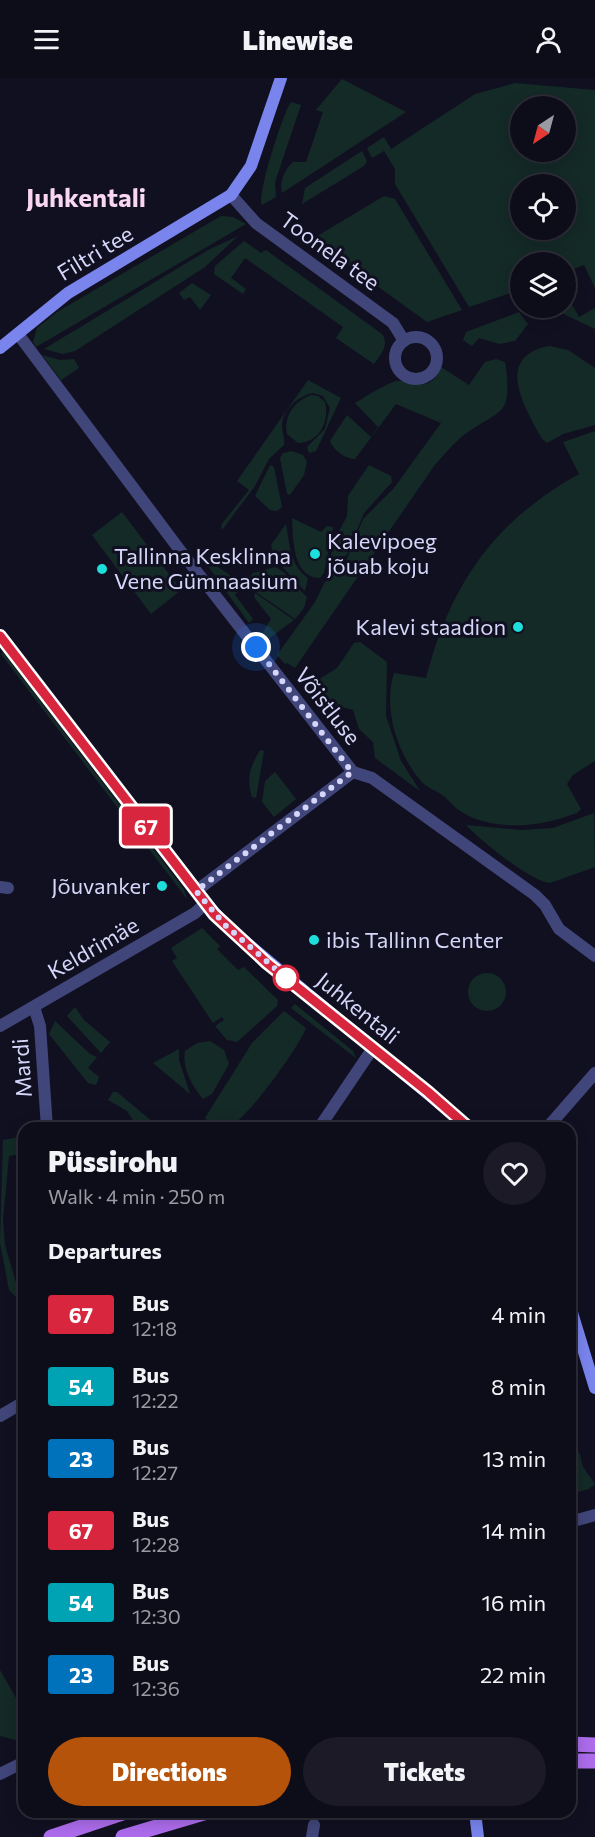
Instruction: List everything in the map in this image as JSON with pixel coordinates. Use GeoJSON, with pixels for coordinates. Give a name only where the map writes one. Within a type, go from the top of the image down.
{"type":"FeatureCollection","features":[{"type":"Feature","properties":{"kind":"main road"},"geometry":{"type":"LineString","coordinates":[[576,1744],[595,1745]]}},
{"type":"Feature","properties":{"kind":"main road"},"geometry":{"type":"LineString","coordinates":[[576,1761],[595,1761]]}},
{"type":"Feature","properties":{"kind":"main road"},"geometry":{"type":"LineString","coordinates":[[51,1837],[108,1818]]}},
{"type":"Feature","properties":{"kind":"main road"},"geometry":{"type":"LineString","coordinates":[[123,1837],[187,1818]]}},
{"type":"Feature","properties":{"kind":"street","name":"Filtri tee"},"geometry":{"type":"LineString","coordinates":[[0,348],[44,310],[68,293],[231,195],[251,166],[281,78]]}},
{"type":"Feature","properties":{"kind":"street","name":"Toonela tee"},"geometry":{"type":"LineString","coordinates":[[231,195],[255,223],[393,323],[404,341]]}},
{"type":"Feature","properties":{"kind":"street","name":"Võistluse"},"geometry":{"type":"LineString","coordinates":[[18,334],[179,549],[352,772],[372,778],[535,896],[545,905],[559,929],[595,956]]}},
{"type":"Feature","properties":{"kind":"street","name":"Juhkentali"},"geometry":{"type":"LineString","coordinates":[[0,636],[196,891],[225,925],[267,963],[462,1122]]}},
{"type":"Feature","properties":{"kind":"street"},"geometry":{"type":"LineString","coordinates":[[196,891],[352,772]]}},
{"type":"Feature","properties":{"kind":"street","name":"Keldrimäe"},"geometry":{"type":"LineString","coordinates":[[0,1026],[195,913],[206,903]]}},
{"type":"Feature","properties":{"kind":"street","name":"Mardi"},"geometry":{"type":"LineString","coordinates":[[34,1007],[40,1026],[47,1122]]}},
{"type":"Feature","properties":{"kind":"street"},"geometry":{"type":"LineString","coordinates":[[324,1122],[373,1048]]}},
{"type":"Feature","properties":{"kind":"street"},"geometry":{"type":"LineString","coordinates":[[552,1122],[595,1073]]}},
{"type":"Feature","properties":{"kind":"street"},"geometry":{"type":"LineString","coordinates":[[576,1326],[595,1388]]}},
{"type":"Feature","properties":{"kind":"street"},"geometry":{"type":"LineString","coordinates":[[0,1416],[18,1406]]}},
{"type":"Feature","properties":{"kind":"street"},"geometry":{"type":"LineString","coordinates":[[576,1520],[595,1515]]}},
{"type":"Feature","properties":{"kind":"street"},"geometry":{"type":"LineString","coordinates":[[0,1774],[18,1765]]}},
{"type":"Feature","properties":{"kind":"street"},"geometry":{"type":"LineString","coordinates":[[476,1818],[478,1837]]}},
{"type":"Feature","properties":{"kind":"green space"},"geometry":{"type":"Polygon","coordinates":[[[342,79],[406,112],[282,193],[282,180],[287,168],[293,162],[306,162],[323,112],[316,110],[342,79]]]}},
{"type":"Feature","properties":{"kind":"green space"},"geometry":{"type":"Polygon","coordinates":[[[515,83],[595,90],[595,288],[584,265],[576,268],[576,252],[510,252],[510,293],[469,307],[395,184],[395,169],[384,151],[372,158],[367,148],[384,137],[391,149],[475,94],[515,83]]]}},
{"type":"Feature","properties":{"kind":"green space"},"geometry":{"type":"Polygon","coordinates":[[[291,102],[301,105],[275,182],[276,197],[262,205],[263,186],[272,154],[282,121],[291,102]]]}},
{"type":"Feature","properties":{"kind":"green space"},"geometry":{"type":"Polygon","coordinates":[[[362,151],[367,161],[364,166],[302,204],[305,188],[362,151]]]}},
{"type":"Feature","properties":{"kind":"green space"},"geometry":{"type":"Polygon","coordinates":[[[384,196],[395,199],[462,310],[427,322],[301,231],[301,229],[314,238],[384,196]]]}},
{"type":"Feature","properties":{"kind":"green space"},"geometry":{"type":"Polygon","coordinates":[[[221,216],[233,217],[246,224],[36,347],[33,342],[37,328],[57,312],[221,216]]]}},
{"type":"Feature","properties":{"kind":"green space"},"geometry":{"type":"Polygon","coordinates":[[[238,236],[205,267],[75,351],[63,354],[44,349],[208,250],[238,236]]]}},
{"type":"Feature","properties":{"kind":"green space"},"geometry":{"type":"Polygon","coordinates":[[[244,241],[261,253],[266,250],[382,334],[385,346],[374,364],[336,338],[343,327],[245,258],[231,278],[246,289],[243,294],[214,274],[215,266],[244,241]]]}},
{"type":"Feature","properties":{"kind":"green space"},"geometry":{"type":"Polygon","coordinates":[[[192,283],[211,295],[200,310],[190,297],[184,300],[179,293],[192,283]]]}},
{"type":"Feature","properties":{"kind":"green space"},"geometry":{"type":"Polygon","coordinates":[[[595,308],[595,329],[572,318],[576,318],[576,312],[579,317],[595,308]]]}},
{"type":"Feature","properties":{"kind":"green space"},"geometry":{"type":"Polygon","coordinates":[[[510,315],[510,318],[524,318],[528,324],[515,341],[499,344],[479,338],[472,346],[463,340],[466,332],[510,315]]]}},
{"type":"Feature","properties":{"kind":"green space"},"geometry":{"type":"Polygon","coordinates":[[[549,346],[568,350],[595,368],[595,425],[563,434],[547,443],[542,439],[522,399],[518,385],[518,372],[522,361],[532,352],[549,346]]]}},
{"type":"Feature","properties":{"kind":"green space"},"geometry":{"type":"Polygon","coordinates":[[[42,355],[60,360],[74,359],[79,368],[61,380],[42,355]]]}},
{"type":"Feature","properties":{"kind":"green space"},"geometry":{"type":"Polygon","coordinates":[[[496,359],[505,362],[506,367],[507,394],[502,409],[463,436],[434,466],[295,668],[285,664],[277,655],[315,602],[325,582],[346,561],[363,519],[394,488],[441,423],[396,404],[355,459],[351,459],[337,451],[330,441],[347,415],[371,437],[378,427],[355,403],[393,382],[424,384],[430,382],[436,377],[441,367],[469,385],[485,362],[496,359]]]}},
{"type":"Feature","properties":{"kind":"green space"},"geometry":{"type":"Polygon","coordinates":[[[308,380],[341,398],[316,451],[309,453],[307,447],[325,429],[330,408],[323,396],[313,393],[297,401],[288,409],[282,426],[284,445],[269,459],[255,486],[222,530],[221,525],[249,490],[237,481],[308,380]]]}},
{"type":"Feature","properties":{"kind":"green space"},"geometry":{"type":"Polygon","coordinates":[[[311,395],[318,396],[325,402],[326,416],[317,435],[298,443],[287,434],[287,421],[295,405],[311,395]]]}},
{"type":"Feature","properties":{"kind":"green space","name":"Kalevi staadion"},"geometry":{"type":"Polygon","coordinates":[[[595,431],[595,761],[573,775],[567,784],[581,809],[577,813],[543,823],[507,825],[478,820],[459,810],[442,795],[423,783],[404,756],[391,714],[391,686],[394,673],[426,678],[448,614],[480,559],[523,513],[549,492],[579,474],[563,442],[595,431]]]}},
{"type":"Feature","properties":{"kind":"green space"},"geometry":{"type":"Polygon","coordinates":[[[292,451],[303,455],[307,462],[304,475],[290,495],[287,494],[280,458],[283,453],[292,451]]]}},
{"type":"Feature","properties":{"kind":"green space"},"geometry":{"type":"Polygon","coordinates":[[[270,465],[274,467],[282,507],[277,511],[270,510],[255,496],[270,465]]]}},
{"type":"Feature","properties":{"kind":"green space"},"geometry":{"type":"Polygon","coordinates":[[[369,465],[391,476],[392,482],[364,513],[347,554],[338,565],[334,565],[330,561],[333,543],[347,516],[348,496],[369,465]]]}},
{"type":"Feature","properties":{"kind":"green space"},"geometry":{"type":"Polygon","coordinates":[[[122,512],[181,590],[151,614],[92,535],[122,512]]]}},
{"type":"Feature","properties":{"kind":"green space"},"geometry":{"type":"Polygon","coordinates":[[[292,518],[321,532],[327,526],[333,527],[324,573],[320,578],[311,576],[299,564],[294,545],[292,518]]]}},
{"type":"Feature","properties":{"kind":"green space"},"geometry":{"type":"Polygon","coordinates":[[[286,524],[294,560],[297,567],[308,578],[305,591],[275,559],[271,545],[286,524]]]}},
{"type":"Feature","properties":{"kind":"green space"},"geometry":{"type":"Polygon","coordinates":[[[209,561],[243,584],[235,595],[253,619],[249,623],[207,565],[209,561]]]}},
{"type":"Feature","properties":{"kind":"green space"},"geometry":{"type":"Polygon","coordinates":[[[275,567],[307,597],[304,608],[295,619],[244,584],[253,573],[275,567]]]}},
{"type":"Feature","properties":{"kind":"green space"},"geometry":{"type":"Polygon","coordinates":[[[255,593],[294,620],[267,640],[261,635],[271,619],[254,597],[255,593]]]}},
{"type":"Feature","properties":{"kind":"green space"},"geometry":{"type":"Polygon","coordinates":[[[360,642],[387,662],[386,716],[401,761],[420,791],[375,758],[373,742],[359,729],[353,710],[328,704],[320,697],[318,680],[337,668],[354,643],[360,642]]]}},
{"type":"Feature","properties":{"kind":"green space"},"geometry":{"type":"Polygon","coordinates":[[[3,652],[184,889],[187,899],[1,654],[3,652]]]}},
{"type":"Feature","properties":{"kind":"green space"},"geometry":{"type":"Polygon","coordinates":[[[260,750],[264,751],[256,798],[252,797],[249,778],[251,767],[260,750]]]}},
{"type":"Feature","properties":{"kind":"green space"},"geometry":{"type":"Polygon","coordinates":[[[275,772],[296,799],[274,817],[262,802],[265,781],[275,772]]]}},
{"type":"Feature","properties":{"kind":"green space"},"geometry":{"type":"Polygon","coordinates":[[[594,813],[595,867],[550,883],[541,881],[518,868],[466,825],[522,830],[553,828],[594,813]]]}},
{"type":"Feature","properties":{"kind":"green space"},"geometry":{"type":"Polygon","coordinates":[[[202,928],[220,946],[217,949],[238,970],[244,967],[278,1000],[277,1006],[237,1042],[227,1040],[215,1026],[224,1020],[222,1017],[213,1023],[172,961],[177,958],[171,948],[202,928]]]}},
{"type":"Feature","properties":{"kind":"green space"},"geometry":{"type":"Polygon","coordinates":[[[487,973],[501,978],[506,992],[501,1006],[487,1011],[473,1006],[468,992],[473,978],[487,973]]]}},
{"type":"Feature","properties":{"kind":"green space"},"geometry":{"type":"Polygon","coordinates":[[[295,1004],[353,1051],[356,1058],[291,1008],[295,1004]]]}},
{"type":"Feature","properties":{"kind":"green space"},"geometry":{"type":"Polygon","coordinates":[[[75,1007],[84,1020],[110,1042],[101,1053],[67,1016],[75,1007]]]}},
{"type":"Feature","properties":{"kind":"green space"},"geometry":{"type":"Polygon","coordinates":[[[284,1011],[306,1028],[283,1066],[237,1122],[209,1122],[205,1118],[252,1043],[284,1011]]]}},
{"type":"Feature","properties":{"kind":"green space"},"geometry":{"type":"Polygon","coordinates":[[[55,1021],[90,1054],[97,1057],[88,1068],[99,1077],[96,1085],[88,1083],[49,1034],[55,1021]]]}},
{"type":"Feature","properties":{"kind":"green space"},"geometry":{"type":"Polygon","coordinates":[[[210,1041],[224,1050],[229,1064],[212,1094],[203,1099],[189,1076],[184,1057],[185,1051],[197,1043],[210,1041]]]}},
{"type":"Feature","properties":{"kind":"green space"},"geometry":{"type":"Polygon","coordinates":[[[179,1049],[179,1060],[190,1094],[153,1063],[179,1049]]]}},
{"type":"Feature","properties":{"kind":"green space"},"geometry":{"type":"Polygon","coordinates":[[[113,1092],[117,1092],[153,1122],[134,1122],[127,1111],[108,1100],[113,1092]]]}},
{"type":"Feature","properties":{"kind":"green space"},"geometry":{"type":"Polygon","coordinates":[[[18,1137],[18,1154],[9,1156],[3,1219],[5,1245],[18,1289],[18,1299],[9,1290],[0,1243],[3,1140],[18,1137]]]}},
{"type":"Feature","properties":{"kind":"green space"},"geometry":{"type":"Polygon","coordinates":[[[579,1452],[583,1467],[595,1484],[589,1489],[576,1492],[576,1453],[579,1452]]]}},
{"type":"Feature","properties":{"kind":"green space"},"geometry":{"type":"Polygon","coordinates":[[[0,1670],[18,1702],[18,1740],[0,1736],[0,1670]]]}},
{"type":"Feature","properties":{"kind":"bus line","name":"67"},"geometry":{"type":"LineString","coordinates":[[0,636],[214,914],[267,963],[462,1122]]}},
{"type":"Feature","properties":{"kind":"place","name":"Kalevipoeg jõuab koju"},"geometry":{"type":"Point","coordinates":[315,554]}},
{"type":"Feature","properties":{"kind":"place","name":"Tallinna Kesklinna Vene Gümnaasium"},"geometry":{"type":"Point","coordinates":[102,569]}},
{"type":"Feature","properties":{"kind":"place","name":"Kalevi staadion"},"geometry":{"type":"Point","coordinates":[518,627]}},
{"type":"Feature","properties":{"kind":"place","name":"Jõuvanker"},"geometry":{"type":"Point","coordinates":[162,886]}},
{"type":"Feature","properties":{"kind":"place","name":"ibis Tallinn Center"},"geometry":{"type":"Point","coordinates":[314,940]}},
{"type":"Feature","properties":{"kind":"district","name":"Juhkentali"},"geometry":{"type":"Point","coordinates":[86,198]}},
{"type":"Feature","properties":{"kind":"route"},"geometry":{"type":"LineString","coordinates":[[256,647],[352,772],[196,891],[225,925],[286,978]]}}]}
